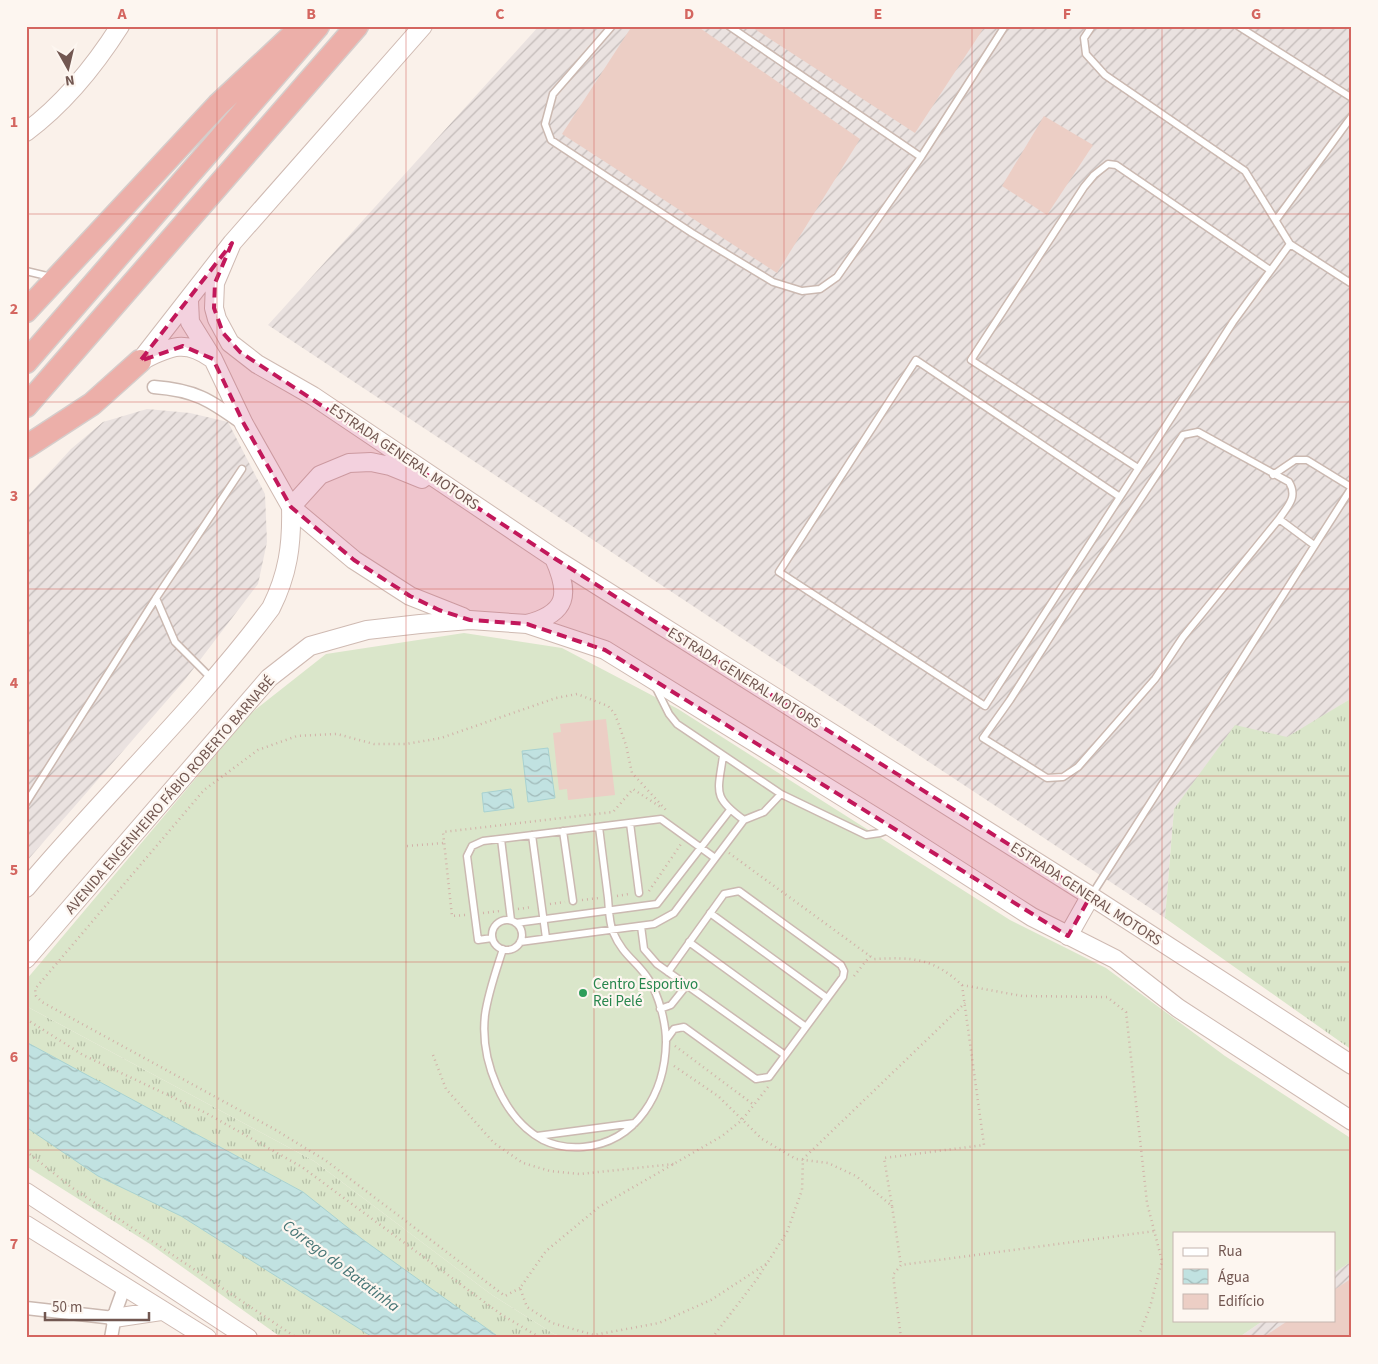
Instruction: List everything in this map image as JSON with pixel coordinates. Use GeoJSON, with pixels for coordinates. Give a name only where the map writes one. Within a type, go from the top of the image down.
{"type":"FeatureCollection","features":[{"type":"Feature","properties":{"kind":"highway"},"geometry":{"type":"LineString","coordinates":[[26,311],[54,278],[218,105],[302,26]]}},
{"type":"Feature","properties":{"kind":"highway"},"geometry":{"type":"LineString","coordinates":[[26,362],[318,26]]}},
{"type":"Feature","properties":{"kind":"highway"},"geometry":{"type":"LineString","coordinates":[[26,406],[357,26]]}},
{"type":"Feature","properties":{"kind":"highway"},"geometry":{"type":"LineString","coordinates":[[26,446],[92,404],[140,361]]}},
{"type":"Feature","properties":{"kind":"main road"},"geometry":{"type":"LineString","coordinates":[[26,132],[49,115],[90,72],[120,26]]}},
{"type":"Feature","properties":{"kind":"main road"},"geometry":{"type":"LineString","coordinates":[[140,361],[232,243],[423,26]]}},
{"type":"Feature","properties":{"kind":"main road","name":"ESTRADA GENERAL MOTORS"},"geometry":{"type":"LineString","coordinates":[[232,243],[215,283],[214,308],[216,319],[230,343],[257,364],[313,396],[554,558],[1352,1065]]}},
{"type":"Feature","properties":{"kind":"main road"},"geometry":{"type":"LineString","coordinates":[[188,301],[190,322],[213,359],[244,424],[291,507],[354,560],[410,596],[470,620],[527,624],[605,650],[893,828],[1032,917],[1115,959],[1178,1008],[1352,1121]]}},
{"type":"Feature","properties":{"kind":"main road"},"geometry":{"type":"LineString","coordinates":[[140,361],[166,349],[183,346],[200,350],[213,359]]}},
{"type":"Feature","properties":{"kind":"main road"},"geometry":{"type":"LineString","coordinates":[[26,888],[212,679],[271,608],[282,586],[292,539],[291,507],[320,475],[349,463],[372,462],[408,472],[479,507]]}},
{"type":"Feature","properties":{"kind":"main road"},"geometry":{"type":"LineString","coordinates":[[527,624],[545,619],[563,600],[565,588],[554,558]]}},
{"type":"Feature","properties":{"kind":"main road","name":"AVENIDA ENGENHEIRO FÁBIO ROBERTO BARNABÉ"},"geometry":{"type":"LineString","coordinates":[[26,959],[269,678],[310,646],[367,630],[470,620]]}},
{"type":"Feature","properties":{"kind":"main road"},"geometry":{"type":"LineString","coordinates":[[1068,936],[1090,897]]}},
{"type":"Feature","properties":{"kind":"main road"},"geometry":{"type":"LineString","coordinates":[[26,1192],[248,1338]]}},
{"type":"Feature","properties":{"kind":"main road"},"geometry":{"type":"LineString","coordinates":[[26,1225],[206,1338]]}},
{"type":"Feature","properties":{"kind":"main road"},"geometry":{"type":"LineString","coordinates":[[124,1288],[137,1266]]}},
{"type":"Feature","properties":{"kind":"main road"},"geometry":{"type":"LineString","coordinates":[[114,1318],[162,1311]]}},
{"type":"Feature","properties":{"kind":"main road"},"geometry":{"type":"LineString","coordinates":[[216,1338],[219,1319]]}},
{"type":"Feature","properties":{"kind":"street"},"geometry":{"type":"LineString","coordinates":[[154,387],[196,394],[213,402],[244,424]]}},
{"type":"Feature","properties":{"kind":"street"},"geometry":{"type":"LineString","coordinates":[[111,1338],[114,1318],[124,1288]]}},
{"type":"Feature","properties":{"kind":"street"},"geometry":{"type":"LineString","coordinates":[[26,1308],[114,1318]]}},
{"type":"Feature","properties":{"kind":"lane"},"geometry":{"type":"LineString","coordinates":[[612,26],[553,94],[545,124],[551,140],[692,233],[774,282],[802,291],[820,289],[837,277],[921,157],[1005,26]]}},
{"type":"Feature","properties":{"kind":"lane"},"geometry":{"type":"LineString","coordinates":[[729,26],[921,157]]}},
{"type":"Feature","properties":{"kind":"lane"},"geometry":{"type":"LineString","coordinates":[[1092,26],[1084,38],[1086,54],[1105,75],[1245,171],[1290,244],[1352,284]]}},
{"type":"Feature","properties":{"kind":"lane"},"geometry":{"type":"LineString","coordinates":[[1238,26],[1352,98]]}},
{"type":"Feature","properties":{"kind":"lane"},"geometry":{"type":"LineString","coordinates":[[1276,220],[1352,116]]}},
{"type":"Feature","properties":{"kind":"lane"},"geometry":{"type":"LineString","coordinates":[[1138,468],[971,360],[1019,284],[1084,187],[1094,175],[1108,164],[1116,165],[1270,270]]}},
{"type":"Feature","properties":{"kind":"lane"},"geometry":{"type":"LineString","coordinates":[[1120,497],[916,360],[779,572],[986,706],[1233,322],[1290,244]]}},
{"type":"Feature","properties":{"kind":"lane"},"geometry":{"type":"LineString","coordinates":[[26,271],[54,278]]}},
{"type":"Feature","properties":{"kind":"lane"},"geometry":{"type":"LineString","coordinates":[[1190,432],[1198,432],[1289,482],[1294,491],[1294,496],[1279,519],[1183,637],[1155,679],[1078,768],[1063,777],[1048,778],[983,738],[1010,700],[1074,599],[1183,435],[1190,432]]}},
{"type":"Feature","properties":{"kind":"lane"},"geometry":{"type":"LineString","coordinates":[[1090,897],[1352,487],[1308,460],[1295,460],[1273,474]]}},
{"type":"Feature","properties":{"kind":"lane"},"geometry":{"type":"LineString","coordinates":[[26,803],[156,598],[242,469]]}},
{"type":"Feature","properties":{"kind":"lane"},"geometry":{"type":"LineString","coordinates":[[1279,519],[1314,545]]}},
{"type":"Feature","properties":{"kind":"lane"},"geometry":{"type":"LineString","coordinates":[[156,598],[175,642],[212,679]]}},
{"type":"Feature","properties":{"kind":"lane"},"geometry":{"type":"LineString","coordinates":[[654,682],[669,714],[677,724],[781,794],[866,835],[880,833],[893,828]]}},
{"type":"Feature","properties":{"kind":"lane"},"geometry":{"type":"LineString","coordinates":[[723,756],[718,789],[720,798],[730,810],[744,820]]}},
{"type":"Feature","properties":{"kind":"lane"},"geometry":{"type":"LineString","coordinates":[[520,942],[654,924],[674,913],[744,820],[764,812],[781,794]]}},
{"type":"Feature","properties":{"kind":"lane"},"geometry":{"type":"LineString","coordinates":[[501,839],[514,922],[522,931],[520,942],[513,949],[502,949],[492,938],[492,933],[501,921],[514,922],[544,919],[657,904],[730,810]]}},
{"type":"Feature","properties":{"kind":"lane"},"geometry":{"type":"LineString","coordinates":[[492,938],[478,940],[467,856],[472,846],[483,841],[661,819],[715,858]]}},
{"type":"Feature","properties":{"kind":"lane"},"geometry":{"type":"LineString","coordinates":[[630,823],[639,893]]}},
{"type":"Feature","properties":{"kind":"lane"},"geometry":{"type":"LineString","coordinates":[[502,949],[485,1016],[486,1047],[492,1075],[504,1101],[536,1136],[572,1148],[600,1145],[626,1132],[646,1111],[654,1095],[664,1062],[666,1040],[660,1009],[649,980],[623,952],[612,930],[599,827]]}},
{"type":"Feature","properties":{"kind":"lane"},"geometry":{"type":"LineString","coordinates":[[563,831],[573,901]]}},
{"type":"Feature","properties":{"kind":"lane"},"geometry":{"type":"LineString","coordinates":[[532,835],[546,938]]}},
{"type":"Feature","properties":{"kind":"lane"},"geometry":{"type":"LineString","coordinates":[[666,1040],[674,1030],[684,1027],[756,1079],[769,1077],[843,977],[844,971],[841,965],[739,891],[724,894],[668,972]]}},
{"type":"Feature","properties":{"kind":"lane"},"geometry":{"type":"LineString","coordinates":[[710,913],[827,998]]}},
{"type":"Feature","properties":{"kind":"lane"},"geometry":{"type":"LineString","coordinates":[[641,926],[644,948],[657,964],[785,1055]]}},
{"type":"Feature","properties":{"kind":"lane"},"geometry":{"type":"LineString","coordinates":[[689,942],[806,1027]]}},
{"type":"Feature","properties":{"kind":"lane"},"geometry":{"type":"LineString","coordinates":[[660,1009],[671,1005],[687,985]]}},
{"type":"Feature","properties":{"kind":"lane"},"geometry":{"type":"LineString","coordinates":[[536,1136],[635,1123]]}},
{"type":"Feature","properties":{"kind":"path"},"geometry":{"type":"LineString","coordinates":[[667,811],[632,773],[626,745],[615,714],[608,706],[577,694],[556,698],[441,738],[406,744],[374,744],[338,734],[297,736],[258,750],[204,790],[35,989],[36,996],[42,1002],[274,1129],[325,1160],[505,1296],[520,1288],[546,1251],[599,1207],[722,1136],[742,1120]]}},
{"type":"Feature","properties":{"kind":"path"},"geometry":{"type":"LineString","coordinates":[[407,846],[444,843]]}},
{"type":"Feature","properties":{"kind":"path"},"geometry":{"type":"LineString","coordinates":[[962,985],[1022,996],[1107,998],[1126,1012],[1148,1203],[1162,1261],[1150,1307],[1138,1338]]}},
{"type":"Feature","properties":{"kind":"path"},"geometry":{"type":"LineString","coordinates":[[712,1338],[787,1232],[802,1190],[803,1159],[966,1002]]}},
{"type":"Feature","properties":{"kind":"path"},"geometry":{"type":"LineString","coordinates":[[26,1019],[83,1055],[206,1113],[302,1167],[502,1315],[541,1338]]}},
{"type":"Feature","properties":{"kind":"path"},"geometry":{"type":"LineString","coordinates":[[666,1040],[754,1105]]}},
{"type":"Feature","properties":{"kind":"path"},"geometry":{"type":"LineString","coordinates":[[664,1062],[677,1068],[718,1096],[762,1139],[796,1159],[828,1163],[856,1176],[892,1206],[901,1265]]}},
{"type":"Feature","properties":{"kind":"path"},"geometry":{"type":"LineString","coordinates":[[26,1151],[71,1187],[297,1338]]}},
{"type":"Feature","properties":{"kind":"path"},"geometry":{"type":"LineString","coordinates":[[900,1338],[893,1275],[901,1265],[1155,1231]]}},
{"type":"Feature","properties":{"kind":"path"},"geometry":{"type":"LineString","coordinates":[[594,1336],[658,1323],[711,1300],[766,1264]]}},
{"type":"Feature","properties":{"kind":"path"},"geometry":{"type":"LineString","coordinates":[[520,1288],[527,1307],[552,1323],[594,1336],[613,1338]]}},
{"type":"Feature","properties":{"kind":"highlighted area"},"geometry":{"type":"Polygon","coordinates":[[[232,243],[215,283],[214,308],[223,333],[240,352],[554,558],[1086,893],[1090,897],[1068,936],[605,650],[527,624],[470,620],[439,610],[410,596],[354,560],[291,507],[244,424],[213,359],[183,346],[140,361],[232,243]]]}},
{"type":"Feature","properties":{"kind":"shaded area"},"geometry":{"type":"Polygon","coordinates":[[[539,26],[1352,26],[1352,698],[1174,809],[1165,918],[268,325],[539,26]]]}},
{"type":"Feature","properties":{"kind":"shaded area"},"geometry":{"type":"Polygon","coordinates":[[[147,409],[190,413],[228,422],[265,494],[267,542],[258,584],[184,681],[26,862],[26,498],[71,449],[103,422],[147,409]]]}},
{"type":"Feature","properties":{"kind":"shaded area"},"geometry":{"type":"Polygon","coordinates":[[[1352,1261],[1352,1338],[1238,1338],[1261,1322],[1336,1322],[1336,1272],[1352,1261]]]}},
{"type":"Feature","properties":{"kind":"green space","name":"Centro Esportivo Rei Pelé"},"geometry":{"type":"Polygon","coordinates":[[[464,633],[562,648],[678,709],[1010,920],[1106,968],[1225,1056],[1352,1139],[1352,1261],[1336,1272],[1336,1232],[1173,1232],[1173,1322],[1261,1322],[1238,1338],[568,1338],[554,1334],[492,1295],[314,1161],[26,1006],[26,980],[250,714],[326,654],[464,633]]]}},
{"type":"Feature","properties":{"kind":"green space"},"geometry":{"type":"Polygon","coordinates":[[[1352,698],[1352,1050],[1165,918],[1174,809],[1235,725],[1287,737],[1352,698]]]}},
{"type":"Feature","properties":{"kind":"green space"},"geometry":{"type":"Polygon","coordinates":[[[26,1006],[314,1161],[492,1295],[554,1334],[568,1338],[282,1338],[150,1244],[26,1166],[26,1006]]]}},
{"type":"Feature","properties":{"kind":"water"},"geometry":{"type":"Polygon","coordinates":[[[548,748],[555,798],[528,802],[522,751],[548,748]]]}},
{"type":"Feature","properties":{"kind":"water"},"geometry":{"type":"Polygon","coordinates":[[[511,789],[514,808],[484,812],[482,793],[511,789]]]}},
{"type":"Feature","properties":{"kind":"water","name":"Córrego do Batatinha"},"geometry":{"type":"Polygon","coordinates":[[[26,1042],[303,1192],[362,1239],[500,1338],[374,1338],[181,1216],[98,1176],[26,1127],[26,1042]]]}},
{"type":"Feature","properties":{"kind":"building"},"geometry":{"type":"Polygon","coordinates":[[[632,26],[697,26],[860,139],[777,273],[562,134],[632,26]]]}},
{"type":"Feature","properties":{"kind":"building"},"geometry":{"type":"Polygon","coordinates":[[[750,26],[985,26],[915,133],[750,26]]]}},
{"type":"Feature","properties":{"kind":"building"},"geometry":{"type":"Polygon","coordinates":[[[1044,116],[1093,145],[1047,215],[1002,186],[1044,116]]]}},
{"type":"Feature","properties":{"kind":"building"},"geometry":{"type":"Polygon","coordinates":[[[606,719],[615,795],[568,800],[567,789],[559,790],[553,733],[561,732],[560,724],[606,719]]]}},
{"type":"Feature","properties":{"kind":"building"},"geometry":{"type":"Polygon","coordinates":[[[1352,1278],[1352,1338],[1262,1338],[1286,1322],[1336,1322],[1336,1289],[1352,1278]]]}},
{"type":"Feature","properties":{"kind":"place","name":"Centro Esportivo Rei Pelé"},"geometry":{"type":"Point","coordinates":[583,993]}}]}
